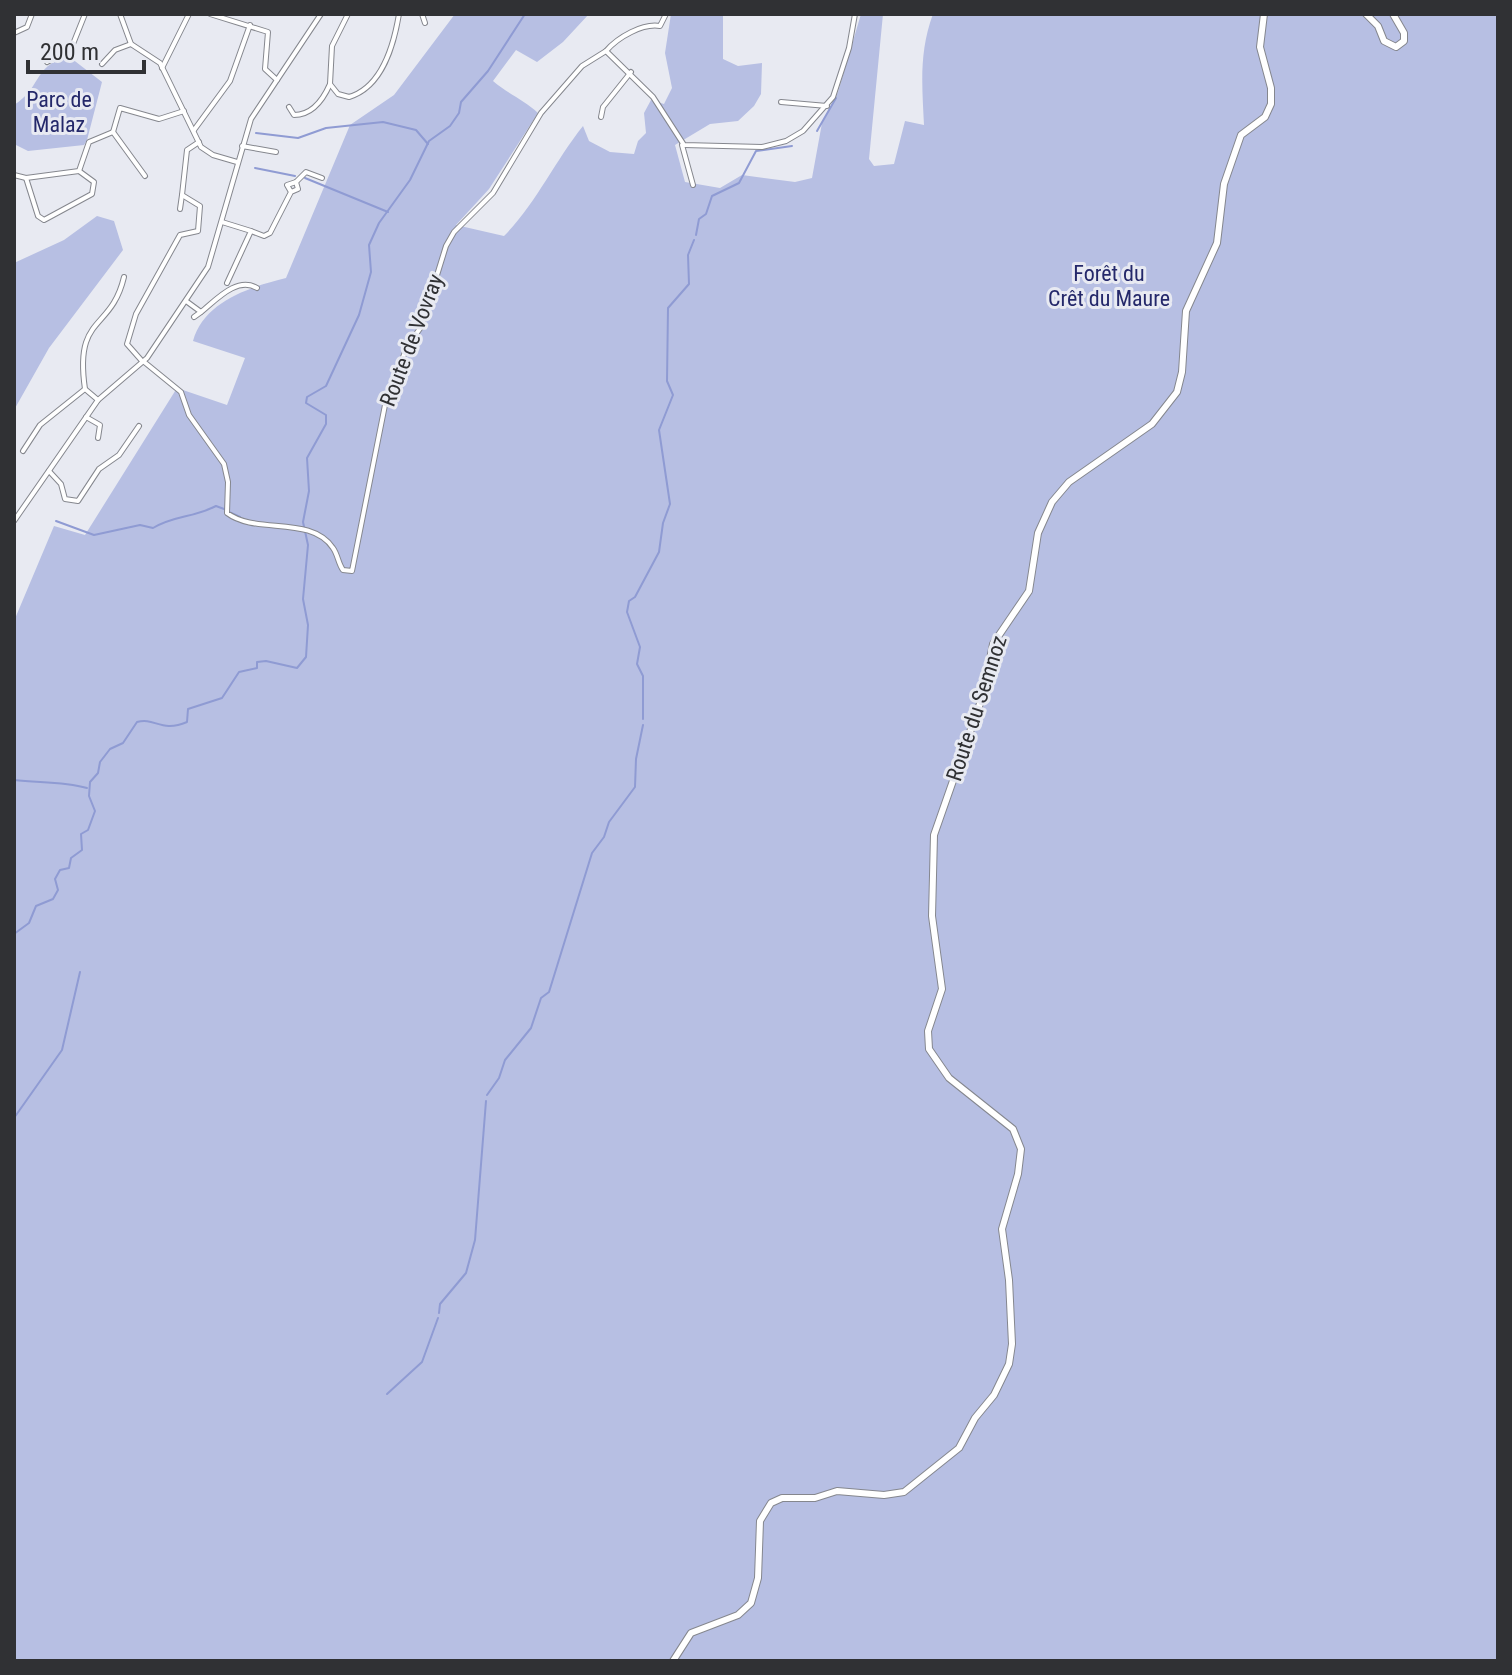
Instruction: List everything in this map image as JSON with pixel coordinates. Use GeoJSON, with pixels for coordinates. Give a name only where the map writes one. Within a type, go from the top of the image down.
{"type":"FeatureCollection","features":[{"type":"Feature","properties":{"kind":"main road","name":"Route du Semnoz"},"geometry":{"type":"LineString","coordinates":[[673,1661],[691,1633],[738,1615],[751,1603],[758,1578],[760,1521],[771,1503],[782,1498],[815,1498],[837,1491],[884,1495],[904,1492],[955,1453],[975,1418],[994,1395],[1012,1348],[1002,1229],[1018,1174],[1021,1149],[1018,1136],[1009,1125],[949,1078],[929,1049],[928,1031],[942,989],[932,916],[934,835],[983,695],[993,644],[1029,591],[1038,533],[1052,502],[1069,482],[1152,424],[1177,392],[1182,372],[1186,311],[1217,243],[1224,184],[1241,135],[1265,117],[1271,104],[1271,88],[1260,47],[1265,30],[1264,14]]}},
{"type":"Feature","properties":{"kind":"main road"},"geometry":{"type":"LineString","coordinates":[[1366,14],[1378,26],[1384,41],[1396,47],[1404,41],[1404,33],[1393,14]]}},
{"type":"Feature","properties":{"kind":"street"},"geometry":{"type":"LineString","coordinates":[[14,33],[24,29],[32,14]]}},
{"type":"Feature","properties":{"kind":"street"},"geometry":{"type":"LineString","coordinates":[[47,62],[71,49],[85,14]]}},
{"type":"Feature","properties":{"kind":"street"},"geometry":{"type":"LineString","coordinates":[[120,14],[131,44],[154,57],[162,68],[199,142],[213,155],[237,162]]}},
{"type":"Feature","properties":{"kind":"street"},"geometry":{"type":"LineString","coordinates":[[162,68],[189,14]]}},
{"type":"Feature","properties":{"kind":"street"},"geometry":{"type":"LineString","coordinates":[[210,14],[263,29],[269,35],[265,69],[277,80]]}},
{"type":"Feature","properties":{"kind":"street"},"geometry":{"type":"LineString","coordinates":[[14,521],[98,400],[142,361],[208,267],[251,119],[321,14]]}},
{"type":"Feature","properties":{"kind":"street"},"geometry":{"type":"LineString","coordinates":[[289,107],[294,115],[310,112],[323,99],[330,84],[332,46],[348,14]]}},
{"type":"Feature","properties":{"kind":"street"},"geometry":{"type":"LineString","coordinates":[[330,84],[338,94],[349,97],[367,86],[387,59],[399,14]]}},
{"type":"Feature","properties":{"kind":"street"},"geometry":{"type":"LineString","coordinates":[[422,14],[425,23]]}},
{"type":"Feature","properties":{"kind":"street"},"geometry":{"type":"LineString","coordinates":[[666,14],[660,26],[647,24],[619,39],[606,51],[631,72],[666,112],[682,144],[693,185]]}},
{"type":"Feature","properties":{"kind":"street"},"geometry":{"type":"LineString","coordinates":[[682,144],[698,147],[775,145],[803,131],[828,106],[849,48],[855,14]]}},
{"type":"Feature","properties":{"kind":"street"},"geometry":{"type":"LineString","coordinates":[[194,130],[230,81],[250,25]]}},
{"type":"Feature","properties":{"kind":"street"},"geometry":{"type":"LineString","coordinates":[[102,64],[115,50],[131,44]]}},
{"type":"Feature","properties":{"kind":"street","name":"Route de Vovray"},"geometry":{"type":"LineString","coordinates":[[142,361],[181,392],[189,415],[224,464],[228,482],[227,513],[238,520],[306,530],[334,548],[343,570],[352,571],[385,402],[399,365],[421,327],[446,245],[493,193],[548,104],[582,66],[606,51]]}},
{"type":"Feature","properties":{"kind":"street"},"geometry":{"type":"LineString","coordinates":[[601,117],[603,107],[631,72]]}},
{"type":"Feature","properties":{"kind":"street"},"geometry":{"type":"LineString","coordinates":[[781,102],[828,106]]}},
{"type":"Feature","properties":{"kind":"street"},"geometry":{"type":"LineString","coordinates":[[113,132],[120,108],[159,119],[184,111]]}},
{"type":"Feature","properties":{"kind":"street"},"geometry":{"type":"LineString","coordinates":[[79,171],[89,142],[113,132]]}},
{"type":"Feature","properties":{"kind":"street"},"geometry":{"type":"LineString","coordinates":[[113,132],[145,176]]}},
{"type":"Feature","properties":{"kind":"street"},"geometry":{"type":"LineString","coordinates":[[180,209],[187,150],[199,142]]}},
{"type":"Feature","properties":{"kind":"street"},"geometry":{"type":"LineString","coordinates":[[242,146],[276,152]]}},
{"type":"Feature","properties":{"kind":"street"},"geometry":{"type":"LineString","coordinates":[[14,175],[26,178],[79,171],[94,182],[92,194],[44,220],[38,216],[26,178]]}},
{"type":"Feature","properties":{"kind":"street"},"geometry":{"type":"LineString","coordinates":[[222,222],[264,236],[270,233],[291,192],[298,189],[296,182],[306,172],[322,178]]}},
{"type":"Feature","properties":{"kind":"street"},"geometry":{"type":"LineString","coordinates":[[142,361],[127,344],[136,314],[180,235],[198,231],[200,206],[182,195]]}},
{"type":"Feature","properties":{"kind":"street"},"geometry":{"type":"LineString","coordinates":[[227,283],[251,231]]}},
{"type":"Feature","properties":{"kind":"street"},"geometry":{"type":"LineString","coordinates":[[98,400],[85,389],[83,343],[116,299],[124,277]]}},
{"type":"Feature","properties":{"kind":"street"},"geometry":{"type":"LineString","coordinates":[[194,317],[236,286],[250,284],[257,288]]}},
{"type":"Feature","properties":{"kind":"street"},"geometry":{"type":"LineString","coordinates":[[186,301],[201,312]]}},
{"type":"Feature","properties":{"kind":"street"},"geometry":{"type":"LineString","coordinates":[[23,451],[40,425],[85,389]]}},
{"type":"Feature","properties":{"kind":"street"},"geometry":{"type":"LineString","coordinates":[[86,417],[100,425],[98,438]]}},
{"type":"Feature","properties":{"kind":"street"},"geometry":{"type":"LineString","coordinates":[[49,471],[61,484],[65,499],[78,501],[99,469],[119,455],[139,426]]}},
{"type":"Feature","properties":{"kind":"green space","name":"Forêt du Crêt du Maure"},"geometry":{"type":"Polygon","coordinates":[[[455,14],[589,14],[563,42],[537,62],[516,50],[493,81],[538,113],[489,189],[456,225],[504,236],[525,211],[583,126],[589,141],[610,152],[634,154],[638,141],[646,133],[644,113],[651,100],[664,104],[672,88],[665,53],[671,14],[723,14],[723,59],[738,66],[762,63],[761,94],[754,106],[738,121],[710,124],[675,145],[685,182],[720,188],[742,175],[795,182],[812,178],[822,123],[838,92],[861,14],[883,14],[869,159],[874,166],[894,164],[905,121],[924,125],[923,55],[933,14],[1498,14],[1498,1661],[14,1661],[14,621],[54,526],[85,535],[177,388],[227,405],[245,358],[193,341],[199,327],[207,316],[230,298],[286,278],[350,125],[394,95],[455,14]]]}},
{"type":"Feature","properties":{"kind":"green space","name":"Parc de Malaz"},"geometry":{"type":"Polygon","coordinates":[[[67,55],[102,82],[87,140],[84,145],[28,151],[14,144],[14,105],[29,92],[47,67],[67,55]]]}},
{"type":"Feature","properties":{"kind":"green space"},"geometry":{"type":"Polygon","coordinates":[[[97,216],[114,221],[123,250],[49,348],[14,410],[14,263],[64,240],[97,216]]]}},
{"type":"Feature","properties":{"kind":"waterway"},"geometry":{"type":"LineString","coordinates":[[14,934],[29,923],[36,906],[53,899],[58,890],[55,879],[60,870],[69,868],[71,858],[82,850],[81,834],[88,830],[95,811],[89,796],[90,782],[110,749],[123,743],[137,722],[149,721],[164,726],[187,722],[188,709],[222,698],[239,672],[257,668],[257,662],[297,668],[306,657],[308,625],[303,599],[308,545],[303,522],[309,491],[307,458],[326,424],[326,415],[306,403],[307,397],[326,386],[359,315],[371,272],[369,245],[379,223],[410,180],[429,141],[450,126],[459,113],[461,102],[488,71],[525,14]]}},
{"type":"Feature","properties":{"kind":"waterway"},"geometry":{"type":"LineString","coordinates":[[817,131],[836,98]]}},
{"type":"Feature","properties":{"kind":"waterway"},"geometry":{"type":"LineString","coordinates":[[256,133],[298,138],[326,128],[383,122],[416,130],[428,144]]}},
{"type":"Feature","properties":{"kind":"waterway"},"geometry":{"type":"LineString","coordinates":[[696,235],[699,219],[706,214],[712,196],[739,183],[756,151],[792,146]]}},
{"type":"Feature","properties":{"kind":"waterway"},"geometry":{"type":"LineString","coordinates":[[255,168],[295,176]]}},
{"type":"Feature","properties":{"kind":"waterway"},"geometry":{"type":"LineString","coordinates":[[305,178],[388,212]]}},
{"type":"Feature","properties":{"kind":"waterway"},"geometry":{"type":"LineString","coordinates":[[643,719],[643,676],[637,664],[640,647],[627,612],[629,601],[635,597],[659,552],[663,523],[670,504],[659,430],[673,395],[667,381],[668,308],[689,284],[688,255],[694,240]]}},
{"type":"Feature","properties":{"kind":"waterway"},"geometry":{"type":"LineString","coordinates":[[56,521],[94,535],[140,525],[153,528],[216,506],[224,509]]}},
{"type":"Feature","properties":{"kind":"waterway"},"geometry":{"type":"LineString","coordinates":[[229,512],[240,517]]}},
{"type":"Feature","properties":{"kind":"waterway"},"geometry":{"type":"LineString","coordinates":[[487,1095],[499,1078],[505,1060],[531,1028],[541,998],[549,992],[592,853],[604,837],[609,822],[635,787],[636,759],[643,725]]}},
{"type":"Feature","properties":{"kind":"waterway"},"geometry":{"type":"LineString","coordinates":[[14,780],[87,788]]}},
{"type":"Feature","properties":{"kind":"waterway"},"geometry":{"type":"LineString","coordinates":[[14,1118],[62,1050],[80,972]]}},
{"type":"Feature","properties":{"kind":"waterway"},"geometry":{"type":"LineString","coordinates":[[439,1313],[440,1304],[466,1273],[475,1240],[486,1101]]}},
{"type":"Feature","properties":{"kind":"waterway"},"geometry":{"type":"LineString","coordinates":[[387,1394],[422,1362],[438,1318]]}}]}
